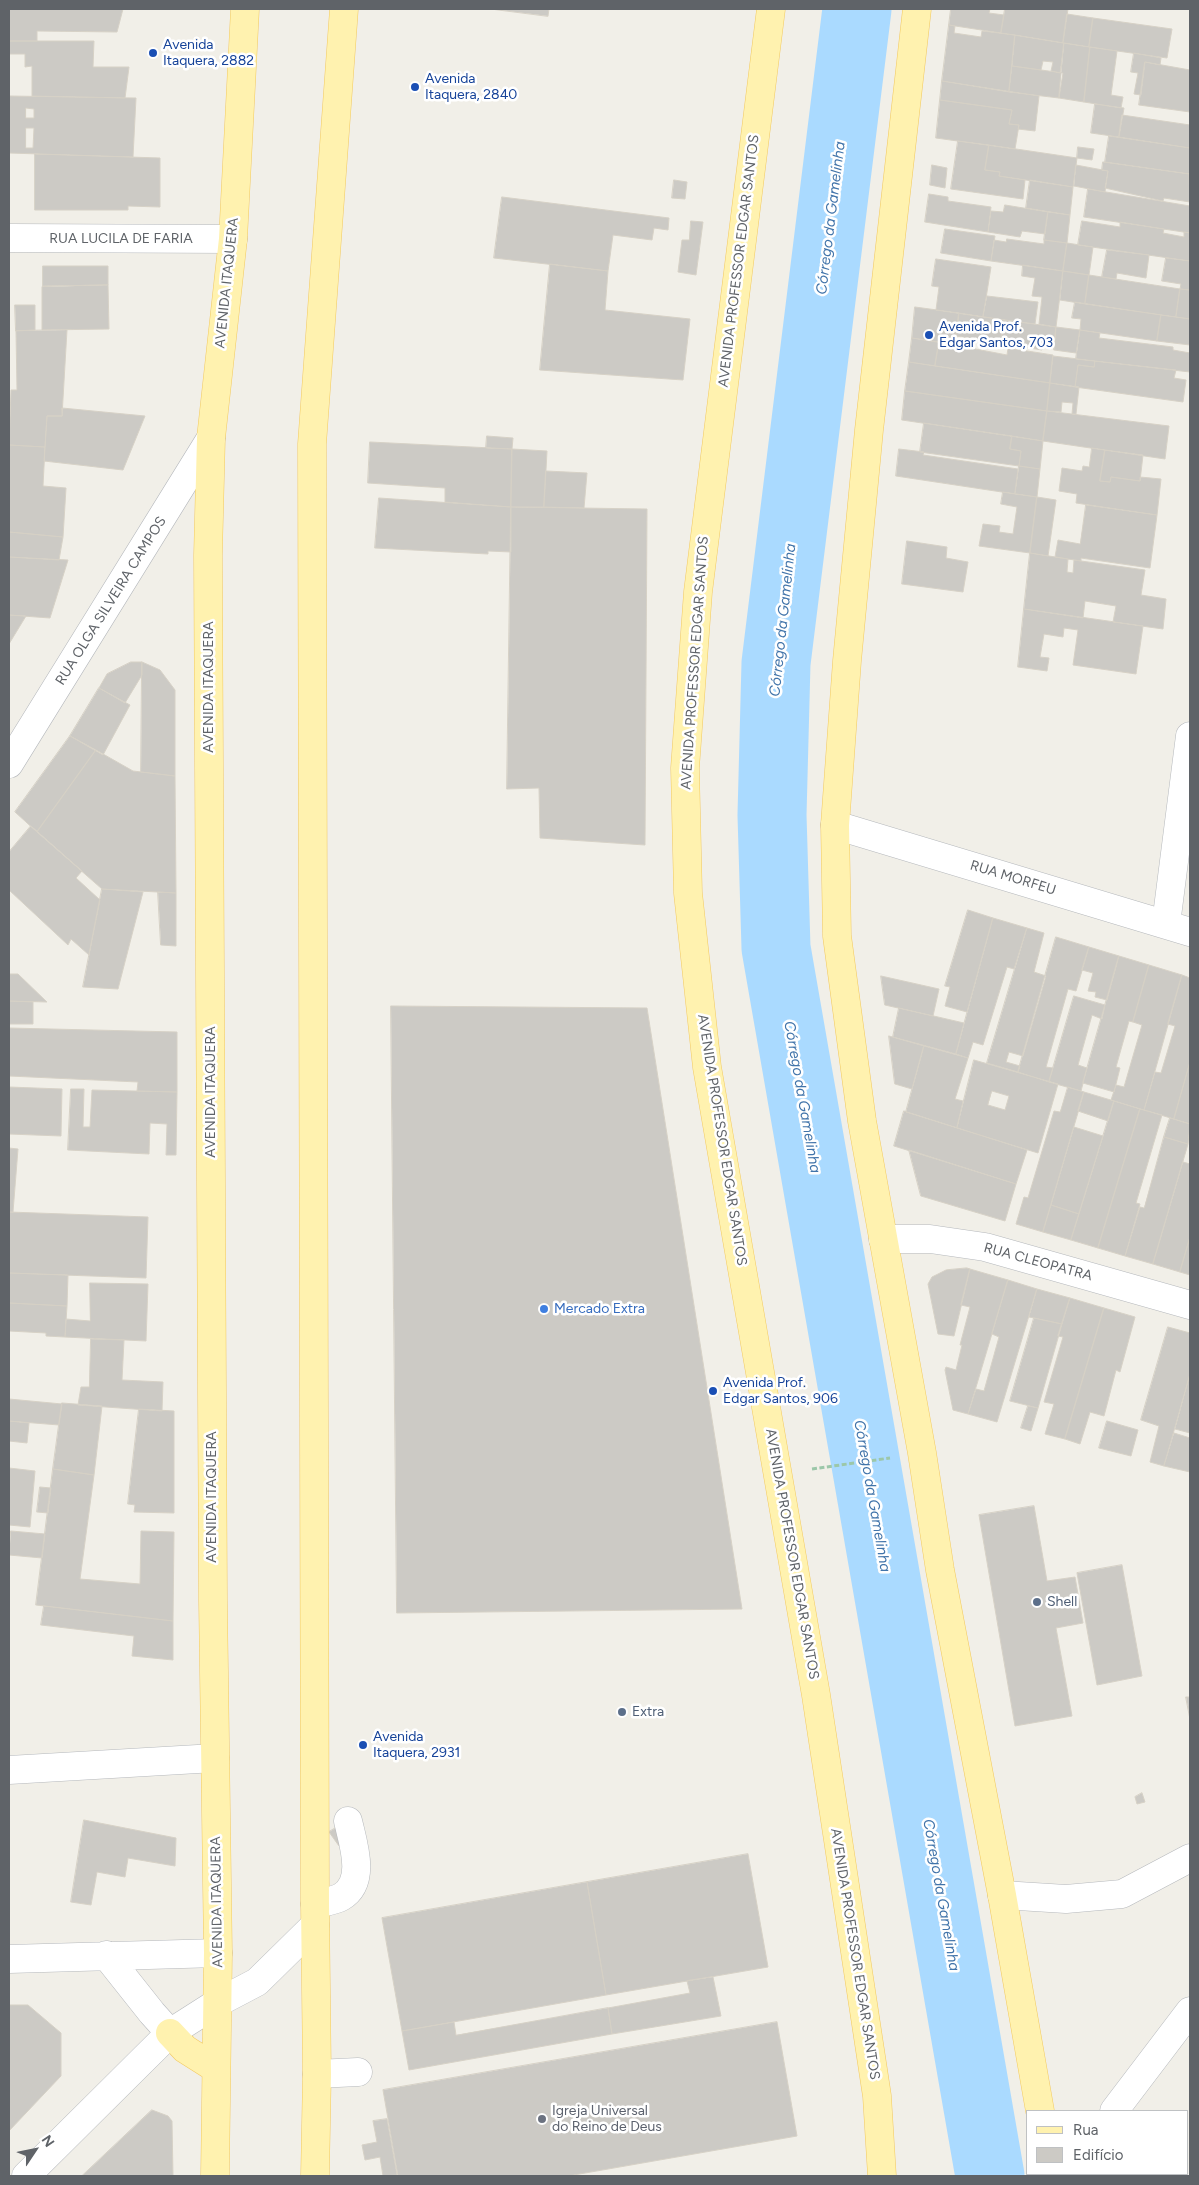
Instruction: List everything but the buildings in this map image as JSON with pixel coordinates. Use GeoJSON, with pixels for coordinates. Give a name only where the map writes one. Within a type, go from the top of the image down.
{"type":"FeatureCollection","features":[{"type":"Feature","properties":{"kind":"main road","name":"AVENIDA ITAQUERA"},"geometry":{"type":"LineString","coordinates":[[215,2176],[218,1953],[215,1758],[208,575],[211,438],[233,240],[245,9]]}},
{"type":"Feature","properties":{"kind":"main road"},"geometry":{"type":"LineString","coordinates":[[315,2176],[317,2074],[315,1914],[312,444],[344,9]]}},
{"type":"Feature","properties":{"kind":"main road","name":"AVENIDA PROFESSOR EDGAR SANTOS"},"geometry":{"type":"LineString","coordinates":[[771,9],[698,592],[685,768],[688,893],[707,1067],[816,1695],[877,2096],[882,2176]]}},
{"type":"Feature","properties":{"kind":"main road"},"geometry":{"type":"LineString","coordinates":[[917,9],[868,430],[847,661],[835,825],[837,936],[862,1121],[922,1453],[940,1570],[1002,1895],[1040,2110]]}},
{"type":"Feature","properties":{"kind":"main road"},"geometry":{"type":"LineString","coordinates":[[170,2033],[185,2050],[215,2068]]}},
{"type":"Feature","properties":{"kind":"street","name":"RUA LUCILA DE FARIA"},"geometry":{"type":"LineString","coordinates":[[9,238],[233,240]]}},
{"type":"Feature","properties":{"kind":"street","name":"RUA OLGA SILVEIRA CAMPOS"},"geometry":{"type":"LineString","coordinates":[[9,764],[211,438]]}},
{"type":"Feature","properties":{"kind":"street"},"geometry":{"type":"LineString","coordinates":[[1178,928],[1189,750]]}},
{"type":"Feature","properties":{"kind":"street","name":"RUA MORFEU"},"geometry":{"type":"LineString","coordinates":[[835,825],[1178,928]]}},
{"type":"Feature","properties":{"kind":"street","name":"RUA CLEOPATRA"},"geometry":{"type":"LineString","coordinates":[[883,1239],[930,1239],[985,1247],[1190,1305]]}},
{"type":"Feature","properties":{"kind":"street"},"geometry":{"type":"LineString","coordinates":[[9,1770],[215,1758]]}},
{"type":"Feature","properties":{"kind":"street"},"geometry":{"type":"LineString","coordinates":[[26,2176],[170,2033],[217,2003],[257,1982],[315,1914],[342,1896],[353,1884],[357,1863],[348,1821]]}},
{"type":"Feature","properties":{"kind":"street"},"geometry":{"type":"LineString","coordinates":[[1002,1895],[1066,1899],[1122,1894],[1190,1858]]}},
{"type":"Feature","properties":{"kind":"street"},"geometry":{"type":"LineString","coordinates":[[9,1959],[218,1953]]}},
{"type":"Feature","properties":{"kind":"street"},"geometry":{"type":"LineString","coordinates":[[106,1955],[170,2033]]}},
{"type":"Feature","properties":{"kind":"street"},"geometry":{"type":"LineString","coordinates":[[1115,2110],[1190,2011]]}},
{"type":"Feature","properties":{"kind":"street"},"geometry":{"type":"LineString","coordinates":[[317,2074],[358,2072]]}},
{"type":"Feature","properties":{"kind":"path"},"geometry":{"type":"LineString","coordinates":[[805,1470],[894,1457]]}},
{"type":"Feature","properties":{"kind":"waterway","name":"Córrego da Gamelinha"},"geometry":{"type":"LineString","coordinates":[[857,9],[776,663],[772,815],[776,948],[990,2176]]}},
{"type":"Feature","properties":{"kind":"place","name":"Avenida Itaquera, 2882"},"geometry":{"type":"Point","coordinates":[153,53]}},
{"type":"Feature","properties":{"kind":"place","name":"Avenida Itaquera, 2840"},"geometry":{"type":"Point","coordinates":[415,87]}},
{"type":"Feature","properties":{"kind":"place","name":"Avenida Prof. Edgar Santos, 703"},"geometry":{"type":"Point","coordinates":[929,335]}},
{"type":"Feature","properties":{"kind":"place","name":"Mercado Extra"},"geometry":{"type":"Point","coordinates":[544,1309]}},
{"type":"Feature","properties":{"kind":"place","name":"Avenida Prof. Edgar Santos, 906"},"geometry":{"type":"Point","coordinates":[713,1391]}},
{"type":"Feature","properties":{"kind":"place","name":"Shell"},"geometry":{"type":"Point","coordinates":[1037,1602]}},
{"type":"Feature","properties":{"kind":"place","name":"Extra"},"geometry":{"type":"Point","coordinates":[622,1712]}},
{"type":"Feature","properties":{"kind":"place","name":"Avenida Itaquera, 2931"},"geometry":{"type":"Point","coordinates":[363,1745]}},
{"type":"Feature","properties":{"kind":"place","name":"Igreja Universal do Reino de Deus"},"geometry":{"type":"Point","coordinates":[542,2119]}}]}
